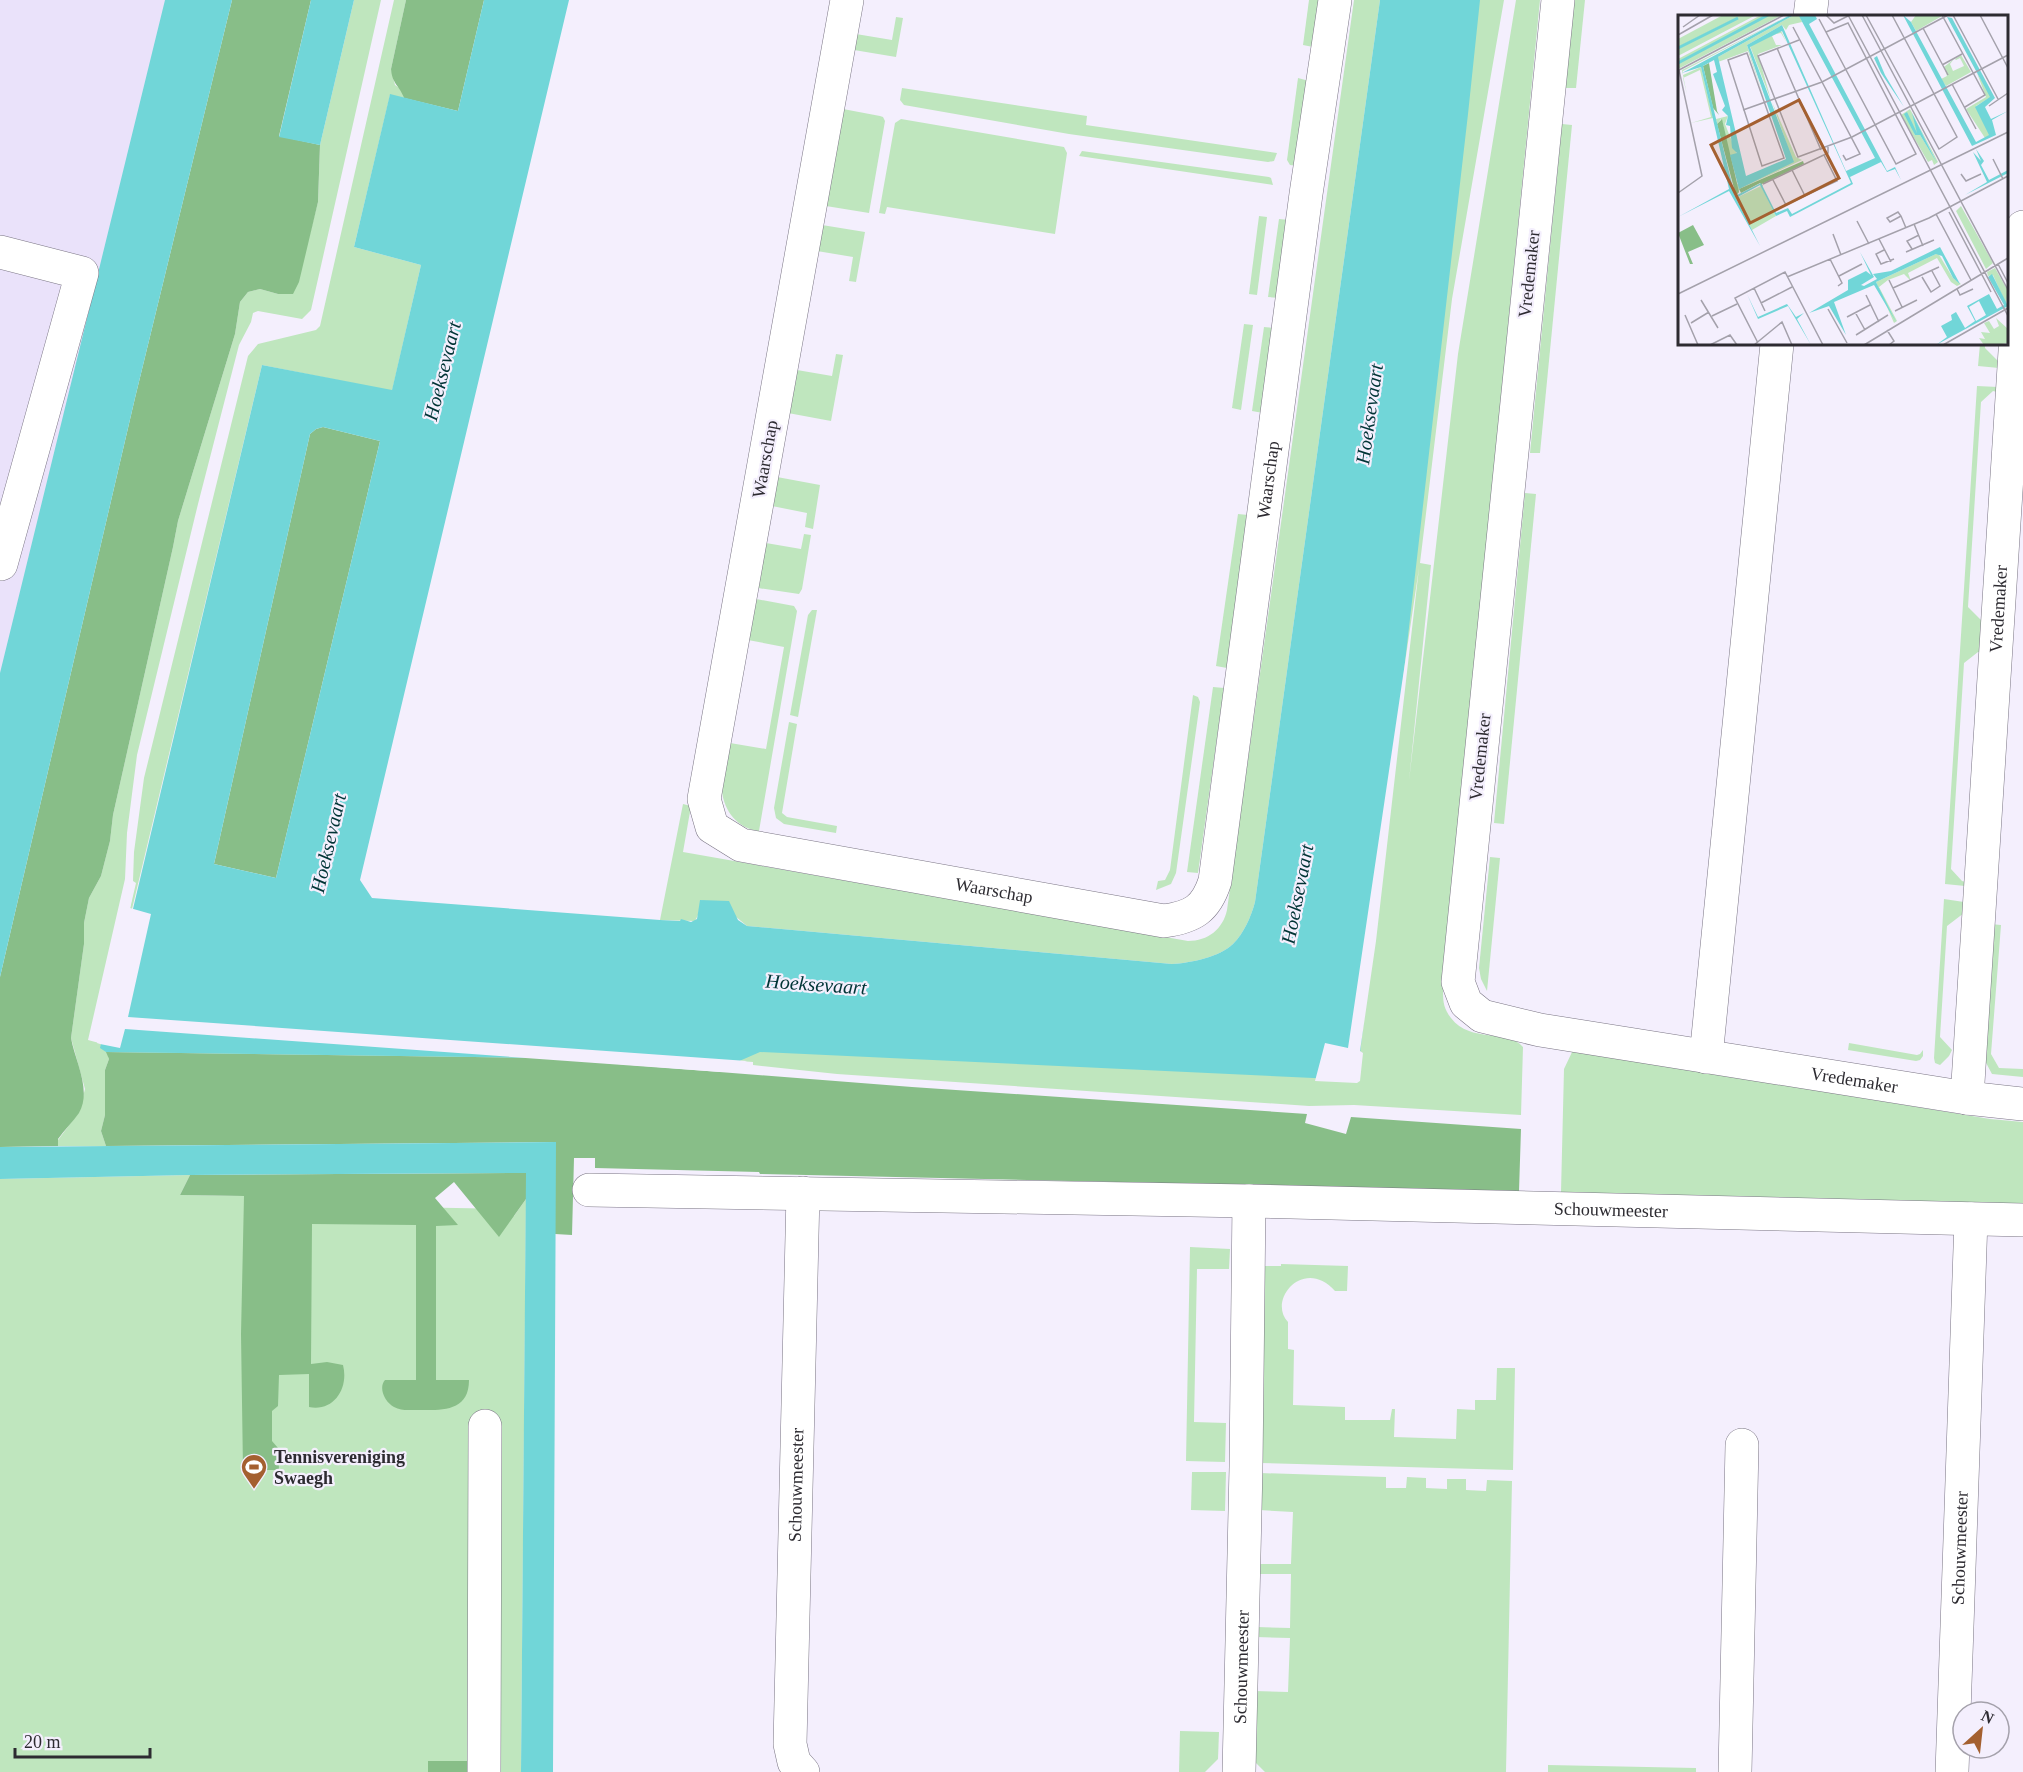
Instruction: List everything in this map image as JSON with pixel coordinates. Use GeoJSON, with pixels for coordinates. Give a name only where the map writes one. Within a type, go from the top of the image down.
{"type":"FeatureCollection","features":[{"type":"Feature","properties":{"kind":"street","name":"Waarschap"},"geometry":{"type":"LineString","coordinates":[[847,0],[705,799],[712,827],[741,844],[1164,921],[1184,918],[1197,911],[1210,897],[1215,881],[1306,194],[1335,0]]}},
{"type":"Feature","properties":{"kind":"street","name":"Vredemaker"},"geometry":{"type":"LineString","coordinates":[[1557,0],[1458,982],[1466,1003],[1482,1016],[1540,1030],[1967,1098],[2023,1104]]}},
{"type":"Feature","properties":{"kind":"street"},"geometry":{"type":"LineString","coordinates":[[1810,15],[1812,0]]}},
{"type":"Feature","properties":{"kind":"street","name":"Vredemaker"},"geometry":{"type":"LineString","coordinates":[[1967,1098],[2023,227]]}},
{"type":"Feature","properties":{"kind":"street"},"geometry":{"type":"LineString","coordinates":[[0,252],[82,273],[1,564]]}},
{"type":"Feature","properties":{"kind":"street"},"geometry":{"type":"LineString","coordinates":[[1706,1057],[1777,345]]}},
{"type":"Feature","properties":{"kind":"street","name":"Schouwmeester"},"geometry":{"type":"LineString","coordinates":[[589,1190],[1249,1201],[2023,1220]]}},
{"type":"Feature","properties":{"kind":"street","name":"Schouwmeester"},"geometry":{"type":"LineString","coordinates":[[803,1193],[790,1744],[794,1762],[803,1772]]}},
{"type":"Feature","properties":{"kind":"street","name":"Schouwmeester"},"geometry":{"type":"LineString","coordinates":[[1239,1772],[1249,1201]]}},
{"type":"Feature","properties":{"kind":"street","name":"Schouwmeester"},"geometry":{"type":"LineString","coordinates":[[1952,1772],[1971,1219]]}},
{"type":"Feature","properties":{"kind":"street"},"geometry":{"type":"LineString","coordinates":[[484,1772],[485,1426]]}},
{"type":"Feature","properties":{"kind":"street"},"geometry":{"type":"LineString","coordinates":[[1735,1772],[1742,1445]]}},
{"type":"Feature","properties":{"kind":"shaded area"},"geometry":{"type":"Polygon","coordinates":[[[0,0],[203,0],[0,849],[0,0]]]}},
{"type":"Feature","properties":{"kind":"green space"},"geometry":{"type":"Polygon","coordinates":[[[232,0],[311,0],[279,136],[320,145],[318,202],[299,282],[293,294],[278,294],[260,289],[248,292],[240,302],[235,334],[178,521],[113,815],[110,841],[101,876],[89,898],[84,923],[84,944],[71,1038],[83,1085],[83,1104],[79,1113],[58,1139],[58,1146],[0,1147],[0,977],[135,398],[232,0]]]}},
{"type":"Feature","properties":{"kind":"green space"},"geometry":{"type":"Polygon","coordinates":[[[354,0],[381,0],[311,310],[302,319],[258,311],[253,313],[239,345],[137,755],[127,833],[125,879],[88,1040],[99,1043],[121,955],[1318,1069],[1456,0],[1504,0],[1452,299],[1420,563],[1431,565],[1409,781],[1458,354],[1516,0],[1540,0],[1443,992],[1447,1012],[1459,1026],[1478,1034],[1508,1038],[1523,1047],[1521,1115],[1354,1105],[1309,1106],[837,1074],[753,1065],[753,1062],[740,1061],[721,1069],[542,1058],[107,1052],[109,1059],[105,1070],[105,1115],[101,1131],[106,1146],[58,1146],[58,1140],[79,1112],[85,1089],[71,1038],[84,944],[84,923],[89,898],[101,876],[110,841],[113,815],[178,521],[235,334],[240,302],[248,292],[260,289],[278,294],[309,237],[318,202],[320,145],[354,0]]]}},
{"type":"Feature","properties":{"kind":"green space"},"geometry":{"type":"Polygon","coordinates":[[[394,0],[406,0],[391,69],[395,85],[402,90],[404,98],[390,95],[354,247],[421,265],[392,391],[262,365],[132,909],[130,909],[136,883],[133,881],[134,852],[144,778],[248,356],[258,344],[316,330],[320,326],[394,0]]]}},
{"type":"Feature","properties":{"kind":"green space"},"geometry":{"type":"Polygon","coordinates":[[[406,0],[484,0],[458,111],[404,98],[394,82],[391,69],[406,0]]]}},
{"type":"Feature","properties":{"kind":"green space"},"geometry":{"type":"Polygon","coordinates":[[[1309,0],[1320,0],[1313,47],[1303,45],[1309,0]]]}},
{"type":"Feature","properties":{"kind":"green space"},"geometry":{"type":"Polygon","coordinates":[[[1354,0],[1380,0],[1255,902],[1241,935],[1227,949],[1213,956],[1172,964],[747,926],[735,916],[701,900],[695,921],[660,920],[683,804],[691,806],[683,852],[1188,941],[1202,939],[1214,933],[1222,923],[1227,910],[1354,0]]]}},
{"type":"Feature","properties":{"kind":"green space"},"geometry":{"type":"Polygon","coordinates":[[[1574,0],[1585,0],[1576,88],[1565,88],[1574,0]]]}},
{"type":"Feature","properties":{"kind":"green space"},"geometry":{"type":"Polygon","coordinates":[[[896,17],[903,18],[896,57],[854,50],[856,34],[892,40],[896,17]]]}},
{"type":"Feature","properties":{"kind":"green space"},"geometry":{"type":"Polygon","coordinates":[[[1298,78],[1309,81],[1297,166],[1290,165],[1287,160],[1298,78]]]}},
{"type":"Feature","properties":{"kind":"green space"},"geometry":{"type":"Polygon","coordinates":[[[902,88],[1087,116],[1086,125],[1277,153],[1274,161],[1268,162],[1069,134],[904,105],[900,100],[902,88]]]}},
{"type":"Feature","properties":{"kind":"green space"},"geometry":{"type":"Polygon","coordinates":[[[843,109],[880,116],[885,121],[869,213],[826,206],[843,109]]]}},
{"type":"Feature","properties":{"kind":"green space"},"geometry":{"type":"Polygon","coordinates":[[[901,119],[1064,147],[1067,153],[1055,234],[887,207],[885,214],[879,213],[895,123],[901,119]]]}},
{"type":"Feature","properties":{"kind":"green space"},"geometry":{"type":"Polygon","coordinates":[[[1562,124],[1572,125],[1540,453],[1530,453],[1562,124]]]}},
{"type":"Feature","properties":{"kind":"green space"},"geometry":{"type":"Polygon","coordinates":[[[1082,151],[1269,177],[1273,185],[1079,156],[1082,151]]]}},
{"type":"Feature","properties":{"kind":"green space"},"geometry":{"type":"Polygon","coordinates":[[[1259,216],[1267,217],[1257,295],[1249,294],[1259,216]]]}},
{"type":"Feature","properties":{"kind":"green space"},"geometry":{"type":"Polygon","coordinates":[[[1279,219],[1289,220],[1279,298],[1268,297],[1279,219]]]}},
{"type":"Feature","properties":{"kind":"green space"},"geometry":{"type":"Polygon","coordinates":[[[822,225],[865,232],[856,282],[849,281],[853,257],[817,251],[822,225]]]}},
{"type":"Feature","properties":{"kind":"green space"},"geometry":{"type":"Polygon","coordinates":[[[1244,324],[1253,325],[1241,410],[1232,408],[1244,324]]]}},
{"type":"Feature","properties":{"kind":"green space"},"geometry":{"type":"Polygon","coordinates":[[[1264,327],[1274,328],[1263,413],[1252,411],[1264,327]]]}},
{"type":"Feature","properties":{"kind":"green space"},"geometry":{"type":"Polygon","coordinates":[[[1980,345],[1985,345],[1985,348],[1999,362],[1999,368],[1978,366],[1980,345]]]}},
{"type":"Feature","properties":{"kind":"green space"},"geometry":{"type":"Polygon","coordinates":[[[836,354],[843,355],[831,421],[788,413],[797,370],[832,376],[836,354]]]}},
{"type":"Feature","properties":{"kind":"green space"},"geometry":{"type":"Polygon","coordinates":[[[1977,386],[1998,387],[1997,392],[1993,391],[1981,402],[1968,607],[1982,621],[1981,652],[1964,663],[1951,869],[1962,881],[1966,882],[1965,886],[1945,884],[1977,386]]]}},
{"type":"Feature","properties":{"kind":"green space"},"geometry":{"type":"Polygon","coordinates":[[[323,427],[380,441],[276,878],[214,864],[310,434],[323,427]]]}},
{"type":"Feature","properties":{"kind":"green space"},"geometry":{"type":"Polygon","coordinates":[[[777,477],[820,485],[813,529],[805,527],[807,513],[772,506],[777,477]]]}},
{"type":"Feature","properties":{"kind":"green space"},"geometry":{"type":"Polygon","coordinates":[[[1525,493],[1536,494],[1504,824],[1494,823],[1525,493]]]}},
{"type":"Feature","properties":{"kind":"green space"},"geometry":{"type":"Polygon","coordinates":[[[1238,514],[1248,515],[1227,668],[1216,666],[1238,514]]]}},
{"type":"Feature","properties":{"kind":"green space"},"geometry":{"type":"Polygon","coordinates":[[[804,534],[811,535],[802,589],[799,594],[758,588],[766,543],[801,549],[804,534]]]}},
{"type":"Feature","properties":{"kind":"green space"},"geometry":{"type":"Polygon","coordinates":[[[756,599],[794,606],[797,611],[759,831],[745,827],[733,818],[722,791],[730,743],[766,749],[784,647],[748,640],[756,599]]]}},
{"type":"Feature","properties":{"kind":"green space"},"geometry":{"type":"Polygon","coordinates":[[[812,610],[817,610],[798,717],[790,715],[808,615],[812,610]]]}},
{"type":"Feature","properties":{"kind":"green space"},"geometry":{"type":"Polygon","coordinates":[[[1213,687],[1224,688],[1198,873],[1187,872],[1213,687]]]}},
{"type":"Feature","properties":{"kind":"green space"},"geometry":{"type":"Polygon","coordinates":[[[1193,695],[1198,697],[1200,702],[1176,873],[1171,884],[1156,890],[1158,881],[1165,880],[1170,870],[1193,695]]]}},
{"type":"Feature","properties":{"kind":"green space"},"geometry":{"type":"Polygon","coordinates":[[[789,722],[797,724],[782,813],[787,817],[837,826],[836,833],[784,824],[776,818],[774,808],[789,722]]]}},
{"type":"Feature","properties":{"kind":"green space"},"geometry":{"type":"Polygon","coordinates":[[[1490,857],[1500,858],[1487,991],[1479,968],[1490,857]]]}},
{"type":"Feature","properties":{"kind":"green space"},"geometry":{"type":"Polygon","coordinates":[[[1944,899],[1964,902],[1964,913],[1947,926],[1940,1037],[1952,1050],[1940,1065],[1935,1063],[1934,1058],[1944,899]]]}},
{"type":"Feature","properties":{"kind":"green space"},"geometry":{"type":"Polygon","coordinates":[[[1990,924],[2001,925],[1991,1054],[1999,1068],[2023,1069],[2023,1077],[1992,1074],[1984,1059],[1990,924]]]}},
{"type":"Feature","properties":{"kind":"green space"},"geometry":{"type":"Polygon","coordinates":[[[1849,1043],[1917,1055],[1923,1050],[1923,1056],[1916,1061],[1848,1050],[1849,1043]]]}},
{"type":"Feature","properties":{"kind":"green space"},"geometry":{"type":"Polygon","coordinates":[[[1573,1050],[1990,1119],[2023,1122],[2023,1206],[1561,1192],[1564,1069],[1573,1050]]]}},
{"type":"Feature","properties":{"kind":"green space"},"geometry":{"type":"Polygon","coordinates":[[[106,1052],[542,1058],[912,1087],[1307,1114],[1305,1123],[1346,1134],[1351,1117],[1521,1129],[1519,1191],[760,1174],[759,1172],[595,1168],[595,1158],[574,1158],[572,1235],[555,1234],[555,1142],[106,1146],[101,1131],[105,1115],[105,1070],[109,1059],[106,1052]]]}},
{"type":"Feature","properties":{"kind":"green space"},"geometry":{"type":"Polygon","coordinates":[[[526,1173],[526,1199],[499,1237],[454,1182],[435,1198],[458,1225],[436,1226],[436,1380],[469,1380],[468,1391],[464,1399],[452,1407],[434,1410],[399,1409],[388,1402],[382,1391],[385,1380],[416,1380],[416,1225],[312,1224],[311,1364],[327,1362],[343,1365],[344,1382],[338,1396],[332,1402],[318,1408],[309,1407],[309,1374],[279,1375],[278,1406],[272,1411],[272,1441],[278,1448],[279,1470],[243,1470],[241,1334],[244,1196],[180,1195],[190,1175],[526,1173]]]}},
{"type":"Feature","properties":{"kind":"green space","name":"Tennisvereniging Swaegh"},"geometry":{"type":"Polygon","coordinates":[[[190,1175],[180,1195],[244,1196],[244,1204],[514,1209],[514,1216],[526,1199],[521,1772],[0,1772],[0,1179],[190,1175]]]}},
{"type":"Feature","properties":{"kind":"green space"},"geometry":{"type":"Polygon","coordinates":[[[1190,1247],[1230,1249],[1229,1269],[1197,1269],[1194,1422],[1226,1423],[1225,1462],[1186,1461],[1190,1247]]]}},
{"type":"Feature","properties":{"kind":"green space"},"geometry":{"type":"Polygon","coordinates":[[[1281,1264],[1348,1266],[1347,1291],[1335,1291],[1323,1281],[1312,1278],[1292,1285],[1285,1293],[1282,1303],[1283,1313],[1288,1322],[1288,1349],[1294,1350],[1293,1405],[1345,1407],[1345,1420],[1390,1420],[1392,1409],[1395,1409],[1394,1437],[1456,1439],[1457,1409],[1475,1410],[1475,1400],[1496,1400],[1497,1368],[1515,1368],[1513,1470],[1260,1463],[1264,1266],[1281,1266],[1281,1264]]]}},
{"type":"Feature","properties":{"kind":"green space"},"geometry":{"type":"Polygon","coordinates":[[[1192,1472],[1226,1472],[1225,1511],[1191,1510],[1192,1472]]]}},
{"type":"Feature","properties":{"kind":"green space"},"geometry":{"type":"Polygon","coordinates":[[[1260,1473],[1386,1477],[1386,1488],[1406,1488],[1407,1477],[1426,1478],[1426,1488],[1447,1489],[1447,1479],[1466,1479],[1466,1490],[1486,1491],[1487,1480],[1512,1481],[1506,1772],[1265,1772],[1253,1760],[1254,1691],[1288,1692],[1290,1638],[1256,1637],[1257,1627],[1290,1628],[1291,1574],[1258,1574],[1258,1564],[1291,1564],[1293,1512],[1259,1510],[1260,1473]]]}},
{"type":"Feature","properties":{"kind":"green space"},"geometry":{"type":"Polygon","coordinates":[[[1180,1731],[1219,1732],[1218,1759],[1205,1772],[1179,1772],[1180,1731]]]}},
{"type":"Feature","properties":{"kind":"green space"},"geometry":{"type":"Polygon","coordinates":[[[428,1761],[469,1761],[469,1772],[428,1772],[428,1761]]]}},
{"type":"Feature","properties":{"kind":"green space"},"geometry":{"type":"Polygon","coordinates":[[[1548,1765],[1696,1768],[1696,1772],[1548,1772],[1548,1765]]]}},
{"type":"Feature","properties":{"kind":"water"},"geometry":{"type":"Polygon","coordinates":[[[165,0],[232,0],[135,398],[0,977],[0,673],[165,0]]]}},
{"type":"Feature","properties":{"kind":"water"},"geometry":{"type":"Polygon","coordinates":[[[311,0],[354,0],[320,145],[279,137],[311,0]]]}},
{"type":"Feature","properties":{"kind":"water","name":"Hoeksevaart"},"geometry":{"type":"Polygon","coordinates":[[[484,0],[569,0],[360,880],[372,898],[660,920],[680,921],[681,919],[691,922],[697,919],[700,900],[729,901],[738,920],[747,926],[1172,964],[1196,961],[1227,949],[1241,935],[1255,902],[1380,0],[1480,0],[1357,1080],[760,1052],[721,1069],[542,1058],[106,1052],[100,1048],[262,365],[392,390],[421,265],[354,247],[390,94],[458,111],[484,0]],[[323,427],[310,434],[214,864],[276,878],[380,441],[323,427]]]}},
{"type":"Feature","properties":{"kind":"water"},"geometry":{"type":"Polygon","coordinates":[[[556,1142],[553,1772],[521,1772],[526,1173],[190,1175],[0,1179],[0,1147],[556,1142]]]}},
{"type":"Feature","properties":{"kind":"pier"},"geometry":{"type":"Polygon","coordinates":[[[1419,568],[1376,941],[1360,1051],[1363,1053],[1360,1081],[1357,1083],[1315,1081],[1325,1043],[1348,1048],[1419,568]]]}},
{"type":"Feature","properties":{"kind":"pier"},"geometry":{"type":"Polygon","coordinates":[[[135,882],[130,908],[151,914],[128,1017],[747,1061],[721,1072],[125,1029],[120,1048],[100,1044],[97,1043],[135,882]]]}},
{"type":"Feature","properties":{"kind":"place","name":"Tennisvereniging Swaegh"},"geometry":{"type":"Point","coordinates":[254,1490]}}]}
